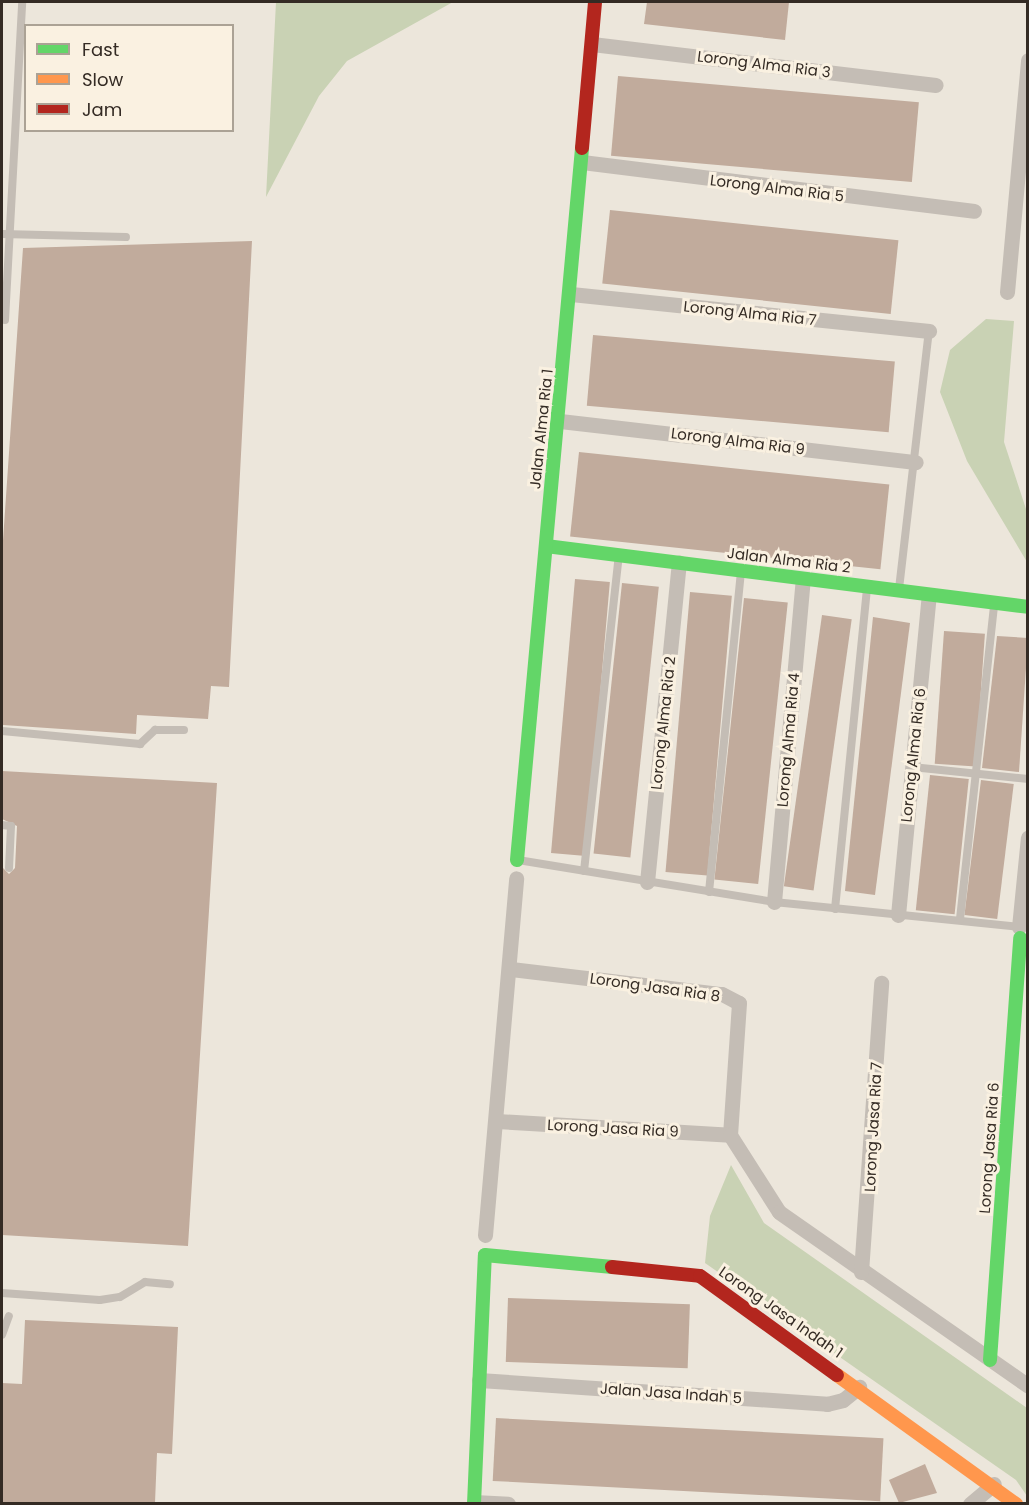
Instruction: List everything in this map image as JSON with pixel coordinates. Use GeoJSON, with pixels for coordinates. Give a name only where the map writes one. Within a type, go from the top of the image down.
{"type":"FeatureCollection","features":[{"type":"Feature","properties":{"kind":"street","name":"Jalan Alma Ria 1"},"geometry":{"type":"LineString","coordinates":[[517,860],[560,421],[596,2]]}},
{"type":"Feature","properties":{"kind":"street","name":"Lorong Alma Ria 3"},"geometry":{"type":"LineString","coordinates":[[592,44],[936,85]]}},
{"type":"Feature","properties":{"kind":"street"},"geometry":{"type":"LineString","coordinates":[[1007,292],[1020,224],[1028,60]]}},
{"type":"Feature","properties":{"kind":"street","name":"Lorong Alma Ria 5"},"geometry":{"type":"LineString","coordinates":[[582,162],[974,211]]}},
{"type":"Feature","properties":{"kind":"street","name":"Lorong Alma Ria 7"},"geometry":{"type":"LineString","coordinates":[[571,294],[929,331]]}},
{"type":"Feature","properties":{"kind":"street","name":"Lorong Alma Ria 9"},"geometry":{"type":"LineString","coordinates":[[560,421],[916,462]]}},
{"type":"Feature","properties":{"kind":"street","name":"Jalan Alma Ria 2"},"geometry":{"type":"LineString","coordinates":[[546,546],[1028,607]]}},
{"type":"Feature","properties":{"kind":"street","name":"Lorong Alma Ria 2"},"geometry":{"type":"LineString","coordinates":[[647,882],[679,563]]}},
{"type":"Feature","properties":{"kind":"street","name":"Lorong Alma Ria 4"},"geometry":{"type":"LineString","coordinates":[[774,902],[803,579]]}},
{"type":"Feature","properties":{"kind":"street","name":"Lorong Alma Ria 6"},"geometry":{"type":"LineString","coordinates":[[898,915],[929,595]]}},
{"type":"Feature","properties":{"kind":"street"},"geometry":{"type":"LineString","coordinates":[[1022,934],[1028,837]]}},
{"type":"Feature","properties":{"kind":"street"},"geometry":{"type":"LineString","coordinates":[[485,1235],[511,969],[516,878]]}},
{"type":"Feature","properties":{"kind":"street","name":"Lorong Jasa Ria 6"},"geometry":{"type":"LineString","coordinates":[[990,1360],[1022,934]]}},
{"type":"Feature","properties":{"kind":"street","name":"Lorong Jasa Ria 8"},"geometry":{"type":"LineString","coordinates":[[511,969],[722,994],[739,1003],[730,1135]]}},
{"type":"Feature","properties":{"kind":"street","name":"Lorong Jasa Ria 7"},"geometry":{"type":"LineString","coordinates":[[861,1272],[881,982]]}},
{"type":"Feature","properties":{"kind":"street","name":"Lorong Jasa Ria 9"},"geometry":{"type":"LineString","coordinates":[[497,1121],[730,1135]]}},
{"type":"Feature","properties":{"kind":"street"},"geometry":{"type":"LineString","coordinates":[[730,1135],[778,1212],[861,1272],[1028,1386]]}},
{"type":"Feature","properties":{"kind":"street","name":"Lorong Jasa Indah 1"},"geometry":{"type":"LineString","coordinates":[[479,1380],[485,1255],[700,1275],[994,1484],[1016,1503]]}},
{"type":"Feature","properties":{"kind":"street"},"geometry":{"type":"LineString","coordinates":[[479,1380],[474,1502],[508,1503]]}},
{"type":"Feature","properties":{"kind":"street","name":"Jalan Jasa Indah 5"},"geometry":{"type":"LineString","coordinates":[[479,1380],[827,1404],[843,1400],[859,1388]]}},
{"type":"Feature","properties":{"kind":"street"},"geometry":{"type":"LineString","coordinates":[[970,1503],[994,1484]]}},
{"type":"Feature","properties":{"kind":"lane"},"geometry":{"type":"LineString","coordinates":[[5,320],[5,234],[22,73],[22,2]]}},
{"type":"Feature","properties":{"kind":"lane"},"geometry":{"type":"LineString","coordinates":[[5,234],[126,237]]}},
{"type":"Feature","properties":{"kind":"lane"},"geometry":{"type":"LineString","coordinates":[[899,591],[916,462],[929,331]]}},
{"type":"Feature","properties":{"kind":"lane"},"geometry":{"type":"LineString","coordinates":[[584,871],[619,556]]}},
{"type":"Feature","properties":{"kind":"lane"},"geometry":{"type":"LineString","coordinates":[[709,892],[741,571]]}},
{"type":"Feature","properties":{"kind":"lane"},"geometry":{"type":"LineString","coordinates":[[835,909],[867,587]]}},
{"type":"Feature","properties":{"kind":"lane"},"geometry":{"type":"LineString","coordinates":[[960,920],[974,774],[995,603]]}},
{"type":"Feature","properties":{"kind":"lane"},"geometry":{"type":"LineString","coordinates":[[2,731],[140,744],[155,730],[184,730]]}},
{"type":"Feature","properties":{"kind":"lane"},"geometry":{"type":"LineString","coordinates":[[912,767],[1028,780]]}},
{"type":"Feature","properties":{"kind":"lane"},"geometry":{"type":"LineString","coordinates":[[2,825],[10,826],[9,868]]}},
{"type":"Feature","properties":{"kind":"lane"},"geometry":{"type":"LineString","coordinates":[[517,860],[774,902],[960,920],[1022,934]]}},
{"type":"Feature","properties":{"kind":"lane"},"geometry":{"type":"LineString","coordinates":[[2,1293],[100,1299],[120,1297],[145,1282],[170,1284]]}},
{"type":"Feature","properties":{"kind":"lane"},"geometry":{"type":"LineString","coordinates":[[2,1335],[9,1316]]}},
{"type":"Feature","properties":{"kind":"green space"},"geometry":{"type":"Polygon","coordinates":[[[276,2],[453,2],[347,61],[319,96],[266,197],[276,2]]]}},
{"type":"Feature","properties":{"kind":"green space"},"geometry":{"type":"Polygon","coordinates":[[[986,319],[1014,321],[1004,442],[1027,512],[1027,562],[967,461],[940,392],[950,350],[986,319]]]}},
{"type":"Feature","properties":{"kind":"green space"},"geometry":{"type":"Polygon","coordinates":[[[731,1165],[764,1223],[1027,1408],[1027,1496],[1016,1480],[705,1263],[710,1216],[731,1165]]]}},
{"type":"Feature","properties":{"kind":"building"},"geometry":{"type":"Polygon","coordinates":[[[647,2],[789,2],[785,40],[644,24],[647,2]]]}},
{"type":"Feature","properties":{"kind":"building"},"geometry":{"type":"Polygon","coordinates":[[[618,76],[919,102],[912,182],[611,156],[618,76]]]}},
{"type":"Feature","properties":{"kind":"building"},"geometry":{"type":"Polygon","coordinates":[[[610,210],[898,240],[891,314],[602,284],[610,210]]]}},
{"type":"Feature","properties":{"kind":"building"},"geometry":{"type":"Polygon","coordinates":[[[252,241],[229,687],[211,686],[208,719],[137,715],[136,734],[3,725],[2,555],[23,248],[252,241]]]}},
{"type":"Feature","properties":{"kind":"building"},"geometry":{"type":"Polygon","coordinates":[[[593,335],[895,361],[889,432],[587,406],[593,335]]]}},
{"type":"Feature","properties":{"kind":"building"},"geometry":{"type":"Polygon","coordinates":[[[579,452],[889,485],[880,569],[570,537],[579,452]]]}},
{"type":"Feature","properties":{"kind":"building"},"geometry":{"type":"Polygon","coordinates":[[[575,579],[610,582],[586,856],[551,853],[575,579]]]}},
{"type":"Feature","properties":{"kind":"building"},"geometry":{"type":"Polygon","coordinates":[[[622,583],[659,587],[630,857],[594,854],[622,583]]]}},
{"type":"Feature","properties":{"kind":"building"},"geometry":{"type":"Polygon","coordinates":[[[690,592],[732,596],[707,876],[666,872],[690,592]]]}},
{"type":"Feature","properties":{"kind":"building"},"geometry":{"type":"Polygon","coordinates":[[[744,598],[788,603],[758,884],[714,879],[744,598]]]}},
{"type":"Feature","properties":{"kind":"building"},"geometry":{"type":"Polygon","coordinates":[[[822,615],[852,619],[814,891],[784,886],[822,615]]]}},
{"type":"Feature","properties":{"kind":"building"},"geometry":{"type":"Polygon","coordinates":[[[873,617],[910,623],[875,895],[845,891],[873,617]]]}},
{"type":"Feature","properties":{"kind":"building"},"geometry":{"type":"Polygon","coordinates":[[[944,631],[985,634],[976,767],[935,764],[944,631]]]}},
{"type":"Feature","properties":{"kind":"building"},"geometry":{"type":"Polygon","coordinates":[[[997,636],[1028,638],[1019,772],[982,768],[997,636]]]}},
{"type":"Feature","properties":{"kind":"building"},"geometry":{"type":"Polygon","coordinates":[[[2,771],[217,783],[188,1246],[2,1235],[2,831],[3,868],[9,874],[15,868],[17,826],[2,819],[2,771]]]}},
{"type":"Feature","properties":{"kind":"building"},"geometry":{"type":"Polygon","coordinates":[[[930,775],[969,779],[955,914],[916,910],[930,775]]]}},
{"type":"Feature","properties":{"kind":"building"},"geometry":{"type":"Polygon","coordinates":[[[981,780],[1014,784],[997,919],[964,915],[981,780]]]}},
{"type":"Feature","properties":{"kind":"building"},"geometry":{"type":"Polygon","coordinates":[[[508,1298],[690,1304],[688,1368],[506,1362],[508,1298]]]}},
{"type":"Feature","properties":{"kind":"building"},"geometry":{"type":"Polygon","coordinates":[[[25,1320],[178,1327],[172,1454],[157,1453],[155,1503],[2,1503],[2,1383],[22,1384],[25,1320]]]}},
{"type":"Feature","properties":{"kind":"building"},"geometry":{"type":"Polygon","coordinates":[[[496,1418],[883,1438],[880,1501],[493,1481],[496,1418]]]}},
{"type":"Feature","properties":{"kind":"building"},"geometry":{"type":"Polygon","coordinates":[[[925,1464],[937,1493],[899,1503],[889,1480],[925,1464]]]}},
{"type":"Feature","properties":{"kind":"traffic: fast"},"geometry":{"type":"LineString","coordinates":[[517,860],[582,148]]}},
{"type":"Feature","properties":{"kind":"traffic: fast"},"geometry":{"type":"LineString","coordinates":[[546,546],[1028,607]]}},
{"type":"Feature","properties":{"kind":"traffic: fast"},"geometry":{"type":"LineString","coordinates":[[990,1360],[1020,938]]}},
{"type":"Feature","properties":{"kind":"traffic: fast"},"geometry":{"type":"LineString","coordinates":[[474,1504],[485,1255],[612,1267]]}},
{"type":"Feature","properties":{"kind":"traffic: slow"},"geometry":{"type":"LineString","coordinates":[[837,1375],[1016,1504]]}},
{"type":"Feature","properties":{"kind":"traffic: jam"},"geometry":{"type":"LineString","coordinates":[[582,148],[595,2]]}},
{"type":"Feature","properties":{"kind":"traffic: jam"},"geometry":{"type":"LineString","coordinates":[[612,1267],[700,1276],[837,1375]]}}]}
